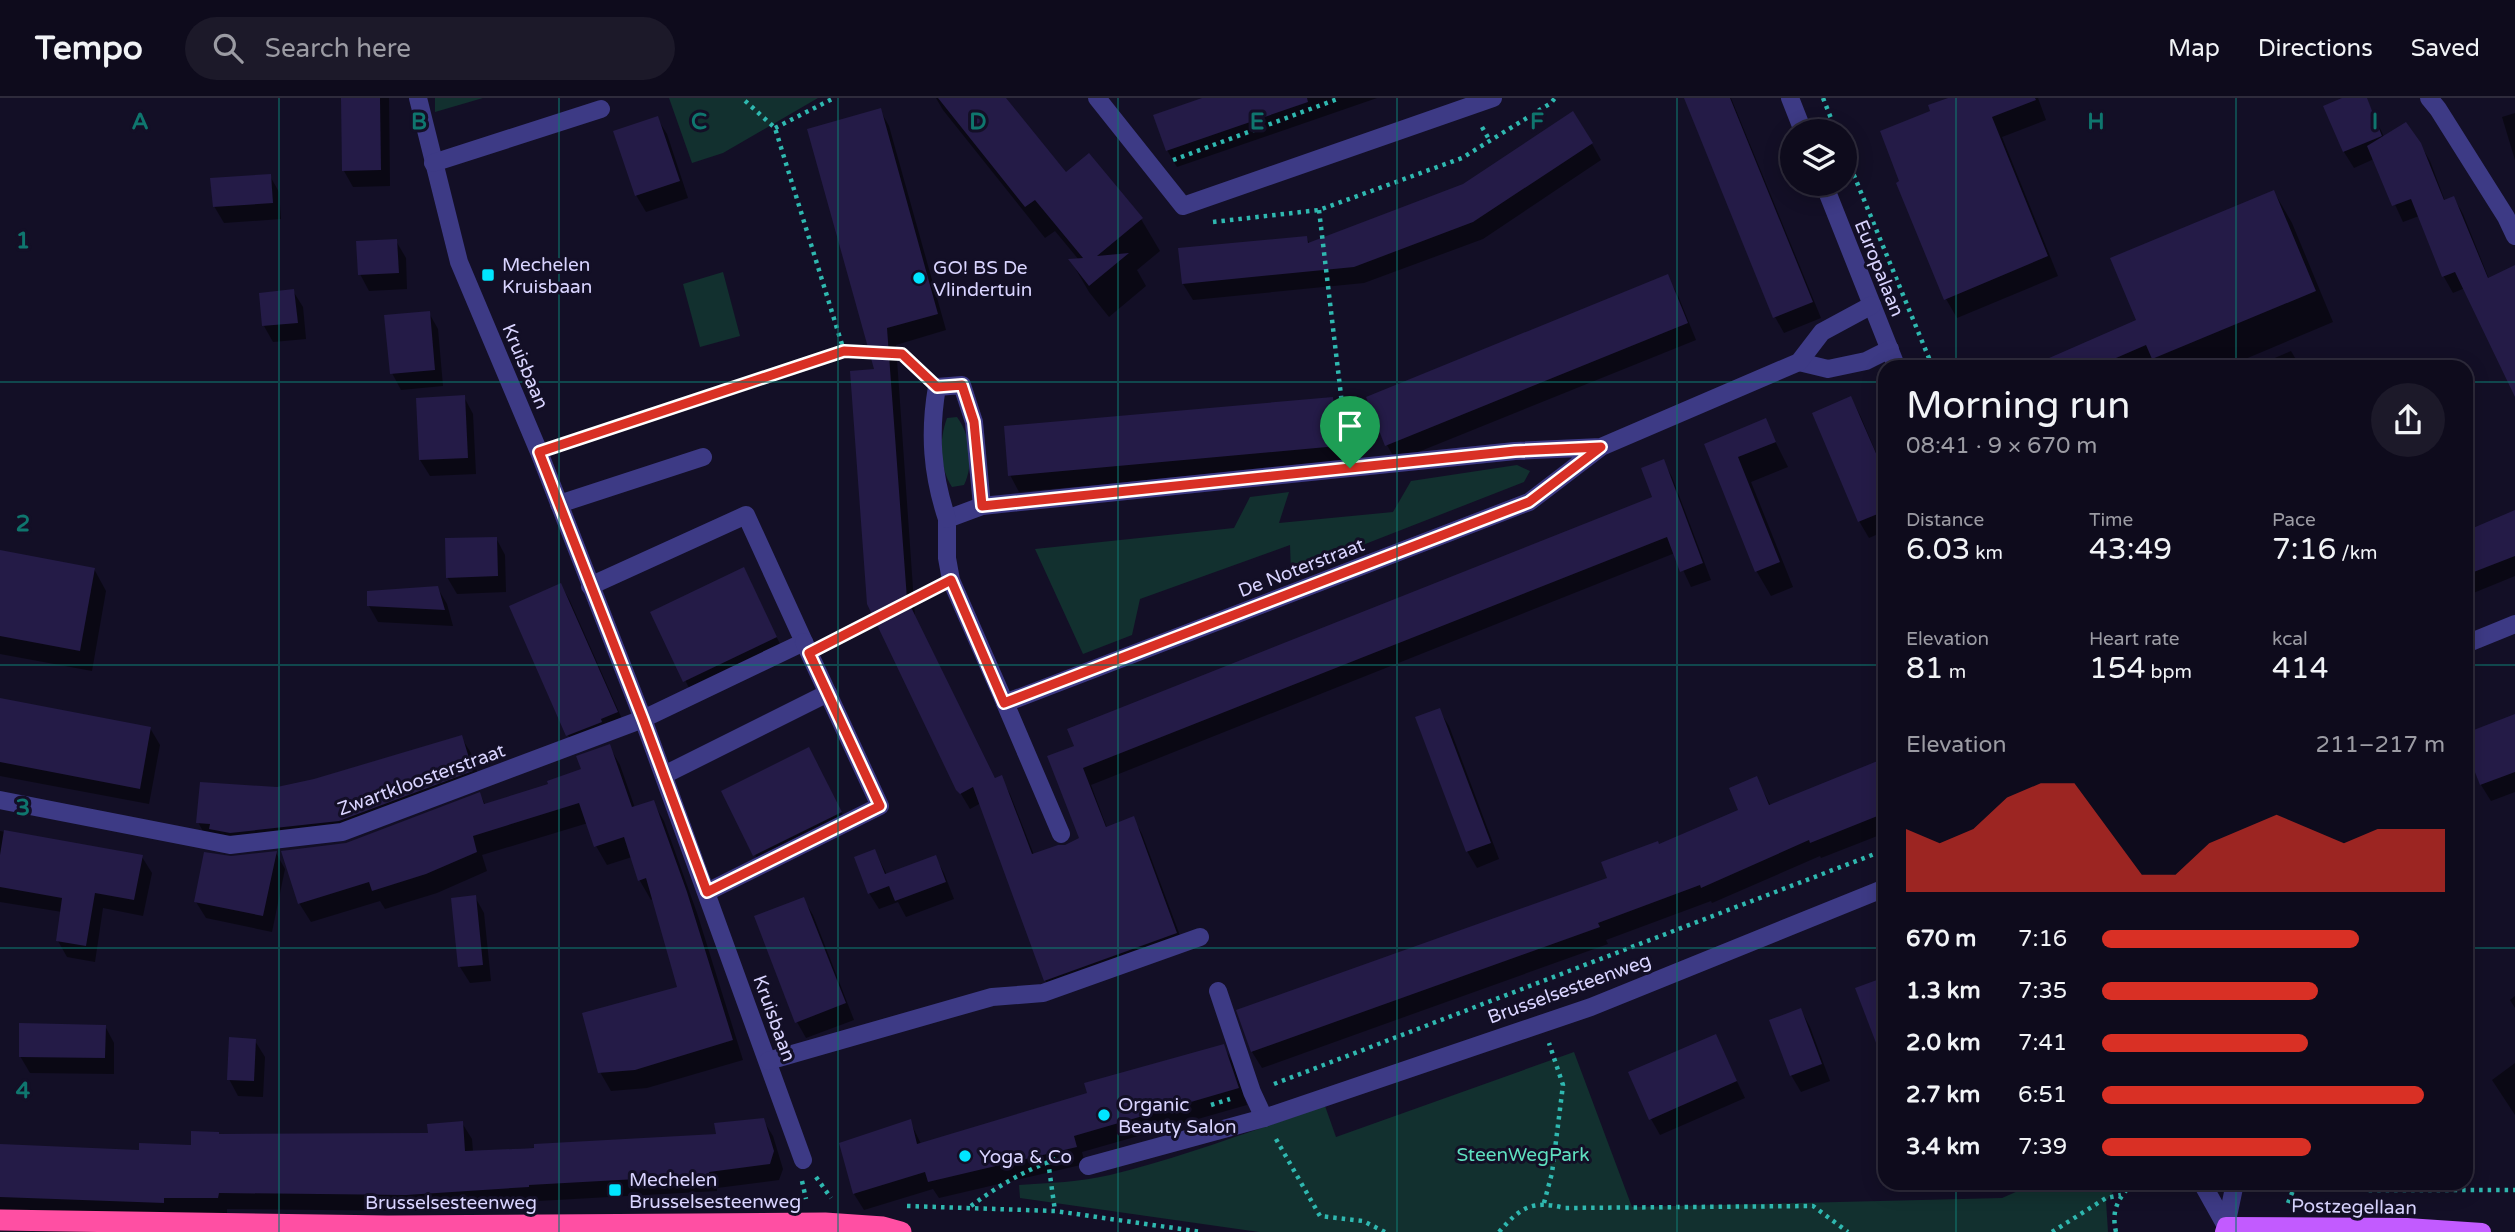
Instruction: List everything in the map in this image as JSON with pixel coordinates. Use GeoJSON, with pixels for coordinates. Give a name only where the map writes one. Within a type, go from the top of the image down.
{"type":"FeatureCollection","features":[{"type":"Feature","properties":{"kind":"highway","name":"Brusselsesteenweg"},"geometry":{"type":"LineString","coordinates":[[0,1220],[388,1226],[825,1223],[883,1227],[901,1232]]}},
{"type":"Feature","properties":{"kind":"main road","name":"Postzegellaan"},"geometry":{"type":"LineString","coordinates":[[2225,1229],[2407,1227],[2482,1232]]}},
{"type":"Feature","properties":{"kind":"street","name":"Kruisbaan"},"geometry":{"type":"LineString","coordinates":[[418,98],[459,262],[539,452],[643,719],[803,1160]]}},
{"type":"Feature","properties":{"kind":"street"},"geometry":{"type":"LineString","coordinates":[[1097,98],[1182,206],[1493,98]]}},
{"type":"Feature","properties":{"kind":"street"},"geometry":{"type":"LineString","coordinates":[[1790,98],[1798,119]]}},
{"type":"Feature","properties":{"kind":"street"},"geometry":{"type":"LineString","coordinates":[[2429,98],[2515,236]]}},
{"type":"Feature","properties":{"kind":"street"},"geometry":{"type":"LineString","coordinates":[[433,163],[601,109]]}},
{"type":"Feature","properties":{"kind":"street","name":"Europalaan"},"geometry":{"type":"LineString","coordinates":[[1829,196],[1894,360]]}},
{"type":"Feature","properties":{"kind":"street","name":"De Noterstraat"},"geometry":{"type":"LineString","coordinates":[[1004,703],[1529,502],[1601,447],[1799,362],[1822,332],[1872,304]]}},
{"type":"Feature","properties":{"kind":"street"},"geometry":{"type":"LineString","coordinates":[[1799,362],[1828,369],[1866,361],[1889,349]]}},
{"type":"Feature","properties":{"kind":"street"},"geometry":{"type":"LineString","coordinates":[[982,506],[974,422],[962,385],[937,387],[931,418],[936,487],[947,519],[947,558],[951,580],[1061,834]]}},
{"type":"Feature","properties":{"kind":"street","name":"De Noterstraat"},"geometry":{"type":"LineString","coordinates":[[947,519],[982,506],[1515,451],[1601,447]]}},
{"type":"Feature","properties":{"kind":"street"},"geometry":{"type":"LineString","coordinates":[[559,504],[703,457]]}},
{"type":"Feature","properties":{"kind":"street"},"geometry":{"type":"LineString","coordinates":[[590,586],[746,514],[880,806],[707,892]]}},
{"type":"Feature","properties":{"kind":"street"},"geometry":{"type":"LineString","coordinates":[[2473,641],[2515,624]]}},
{"type":"Feature","properties":{"kind":"street"},"geometry":{"type":"LineString","coordinates":[[643,719],[807,648]]}},
{"type":"Feature","properties":{"kind":"street"},"geometry":{"type":"LineString","coordinates":[[664,775],[828,694]]}},
{"type":"Feature","properties":{"kind":"street","name":"Zwartkloosterstraat"},"geometry":{"type":"LineString","coordinates":[[0,800],[230,845],[330,834],[342,832],[643,719]]}},
{"type":"Feature","properties":{"kind":"street","name":"Brusselsesteenweg"},"geometry":{"type":"LineString","coordinates":[[1083,1159],[1264,1118],[1591,1007],[1878,891]]}},
{"type":"Feature","properties":{"kind":"street"},"geometry":{"type":"LineString","coordinates":[[768,1060],[992,996],[1043,993],[1200,937]]}},
{"type":"Feature","properties":{"kind":"street"},"geometry":{"type":"LineString","coordinates":[[1218,991],[1264,1118]]}},
{"type":"Feature","properties":{"kind":"street"},"geometry":{"type":"LineString","coordinates":[[2206,1190],[2225,1229]]}},
{"type":"Feature","properties":{"kind":"street"},"geometry":{"type":"LineString","coordinates":[[2225,1229],[2233,1190]]}},
{"type":"Feature","properties":{"kind":"path"},"geometry":{"type":"LineString","coordinates":[[742,98],[775,128],[844,351]]}},
{"type":"Feature","properties":{"kind":"path"},"geometry":{"type":"LineString","coordinates":[[775,128],[834,98]]}},
{"type":"Feature","properties":{"kind":"path"},"geometry":{"type":"LineString","coordinates":[[1152,168],[1340,98]]}},
{"type":"Feature","properties":{"kind":"path"},"geometry":{"type":"LineString","coordinates":[[1182,206],[1189,225],[1319,211],[1462,158],[1555,98]]}},
{"type":"Feature","properties":{"kind":"path"},"geometry":{"type":"LineString","coordinates":[[1823,98],[1831,119]]}},
{"type":"Feature","properties":{"kind":"path"},"geometry":{"type":"LineString","coordinates":[[1857,183],[1930,360]]}},
{"type":"Feature","properties":{"kind":"path"},"geometry":{"type":"LineString","coordinates":[[1319,211],[1350,468]]}},
{"type":"Feature","properties":{"kind":"path"},"geometry":{"type":"LineString","coordinates":[[539,452],[844,351],[902,354],[937,387]]}},
{"type":"Feature","properties":{"kind":"path"},"geometry":{"type":"LineString","coordinates":[[807,648],[951,580]]}},
{"type":"Feature","properties":{"kind":"path"},"geometry":{"type":"LineString","coordinates":[[1200,1109],[1878,853]]}},
{"type":"Feature","properties":{"kind":"path"},"geometry":{"type":"LineString","coordinates":[[1542,1023],[1563,1084],[1552,1173],[1544,1203]]}},
{"type":"Feature","properties":{"kind":"path"},"geometry":{"type":"LineString","coordinates":[[1264,1118],[1321,1216],[1363,1221],[1385,1232]]}},
{"type":"Feature","properties":{"kind":"path"},"geometry":{"type":"LineString","coordinates":[[1083,1159],[1048,1161],[995,1188],[970,1206],[1055,1211],[1202,1232]]}},
{"type":"Feature","properties":{"kind":"path"},"geometry":{"type":"LineString","coordinates":[[1048,1161],[1055,1211]]}},
{"type":"Feature","properties":{"kind":"path"},"geometry":{"type":"LineString","coordinates":[[2116,1232],[2113,1220],[2116,1205],[2126,1190]]}},
{"type":"Feature","properties":{"kind":"path"},"geometry":{"type":"LineString","coordinates":[[2367,1190],[2515,1190]]}},
{"type":"Feature","properties":{"kind":"path"},"geometry":{"type":"LineString","coordinates":[[2052,1232],[2106,1198],[2121,1195]]}},
{"type":"Feature","properties":{"kind":"path"},"geometry":{"type":"LineString","coordinates":[[1499,1232],[1516,1213],[1529,1206],[1544,1203],[1565,1208],[1813,1206],[1848,1232]]}},
{"type":"Feature","properties":{"kind":"green space"},"geometry":{"type":"Polygon","coordinates":[[[435,98],[483,98],[435,112],[435,98]]]}},
{"type":"Feature","properties":{"kind":"green space"},"geometry":{"type":"Polygon","coordinates":[[[669,98],[818,98],[723,153],[692,163],[669,98]]]}},
{"type":"Feature","properties":{"kind":"green space"},"geometry":{"type":"Polygon","coordinates":[[[723,272],[740,336],[700,347],[683,284],[723,272]]]}},
{"type":"Feature","properties":{"kind":"green space"},"geometry":{"type":"Polygon","coordinates":[[[957,417],[968,441],[970,459],[964,485],[952,487],[945,471],[942,444],[947,418],[957,417]]]}},
{"type":"Feature","properties":{"kind":"green space"},"geometry":{"type":"Polygon","coordinates":[[[1517,465],[1530,471],[1524,482],[1291,573],[1290,545],[1140,599],[1132,635],[1083,654],[1035,549],[1234,528],[1250,497],[1289,492],[1279,523],[1393,512],[1411,481],[1517,465]]]}},
{"type":"Feature","properties":{"kind":"green space","name":"SteenWegPark"},"geometry":{"type":"Polygon","coordinates":[[[1574,1052],[1632,1207],[2002,1198],[2020,1190],[2115,1190],[2106,1201],[2108,1232],[1259,1232],[1020,1198],[1019,1185],[1076,1181],[1110,1175],[1191,1152],[1325,1106],[1336,1137],[1574,1052]]]}},
{"type":"Feature","properties":{"kind":"building"},"geometry":{"type":"Polygon","coordinates":[[[341,98],[380,98],[381,170],[342,171],[341,98]]]}},
{"type":"Feature","properties":{"kind":"building"},"geometry":{"type":"Polygon","coordinates":[[[938,98],[1006,98],[1066,172],[1089,153],[1143,218],[1097,256],[1129,253],[1089,286],[1068,259],[1083,258],[1035,200],[1025,207],[938,98]]]}},
{"type":"Feature","properties":{"kind":"building"},"geometry":{"type":"Polygon","coordinates":[[[1202,98],[1307,98],[1308,102],[1166,151],[1153,115],[1202,98]]]}},
{"type":"Feature","properties":{"kind":"building"},"geometry":{"type":"Polygon","coordinates":[[[1684,98],[1730,98],[1813,302],[1773,318],[1684,98]]]}},
{"type":"Feature","properties":{"kind":"building"},"geometry":{"type":"Polygon","coordinates":[[[1948,98],[2035,98],[2036,100],[1992,117],[2048,256],[1944,300],[1896,183],[1899,181],[1880,131],[1930,111],[1928,105],[1948,98]]]}},
{"type":"Feature","properties":{"kind":"building"},"geometry":{"type":"Polygon","coordinates":[[[2342,98],[2367,98],[2382,136],[2343,152],[2323,106],[2342,98]]]}},
{"type":"Feature","properties":{"kind":"building"},"geometry":{"type":"Polygon","coordinates":[[[881,108],[938,314],[887,328],[907,599],[995,778],[1002,775],[1032,854],[1065,845],[1079,838],[1047,756],[1074,746],[1067,729],[1652,497],[1641,468],[1664,459],[1703,563],[1680,572],[1667,537],[1083,768],[1106,827],[1134,816],[1177,933],[1044,981],[973,787],[960,794],[956,790],[867,604],[850,371],[874,369],[807,129],[881,108]]]}},
{"type":"Feature","properties":{"kind":"building"},"geometry":{"type":"Polygon","coordinates":[[[1573,111],[1593,143],[1473,222],[1354,267],[1182,284],[1178,248],[1307,236],[1308,243],[1463,184],[1573,111]]]}},
{"type":"Feature","properties":{"kind":"building"},"geometry":{"type":"Polygon","coordinates":[[[658,116],[680,181],[635,196],[613,131],[658,116]]]}},
{"type":"Feature","properties":{"kind":"building"},"geometry":{"type":"Polygon","coordinates":[[[2406,122],[2421,143],[2444,200],[2454,196],[2488,278],[2515,265],[2515,397],[2455,272],[2442,277],[2411,199],[2392,206],[2367,146],[2406,122]]]}},
{"type":"Feature","properties":{"kind":"building"},"geometry":{"type":"Polygon","coordinates":[[[271,174],[273,203],[213,207],[210,178],[271,174]]]}},
{"type":"Feature","properties":{"kind":"building"},"geometry":{"type":"Polygon","coordinates":[[[2274,190],[2316,291],[2152,359],[2146,345],[2111,360],[2044,360],[2136,320],[2110,258],[2274,190]]]}},
{"type":"Feature","properties":{"kind":"building"},"geometry":{"type":"Polygon","coordinates":[[[397,239],[399,273],[358,275],[356,241],[397,239]]]}},
{"type":"Feature","properties":{"kind":"building"},"geometry":{"type":"Polygon","coordinates":[[[1668,274],[1688,323],[1385,446],[1366,397],[1668,274]]]}},
{"type":"Feature","properties":{"kind":"building"},"geometry":{"type":"Polygon","coordinates":[[[294,289],[298,323],[262,326],[259,293],[294,289]]]}},
{"type":"Feature","properties":{"kind":"building"},"geometry":{"type":"Polygon","coordinates":[[[430,311],[435,370],[390,374],[384,315],[430,311]]]}},
{"type":"Feature","properties":{"kind":"building"},"geometry":{"type":"Polygon","coordinates":[[[465,395],[468,458],[419,460],[416,398],[465,395]]]}},
{"type":"Feature","properties":{"kind":"building"},"geometry":{"type":"Polygon","coordinates":[[[1851,396],[1878,458],[1878,514],[1858,522],[1812,413],[1851,396]]]}},
{"type":"Feature","properties":{"kind":"building"},"geometry":{"type":"Polygon","coordinates":[[[1333,397],[1338,446],[1008,476],[1004,426],[1333,397]]]}},
{"type":"Feature","properties":{"kind":"building"},"geometry":{"type":"Polygon","coordinates":[[[1766,418],[1776,442],[1738,457],[1780,562],[1755,572],[1704,444],[1766,418]]]}},
{"type":"Feature","properties":{"kind":"building"},"geometry":{"type":"Polygon","coordinates":[[[2515,510],[2515,556],[2473,572],[2473,528],[2515,510]]]}},
{"type":"Feature","properties":{"kind":"building"},"geometry":{"type":"Polygon","coordinates":[[[497,537],[498,576],[446,578],[445,538],[497,537]]]}},
{"type":"Feature","properties":{"kind":"building"},"geometry":{"type":"Polygon","coordinates":[[[0,550],[95,568],[80,651],[0,636],[0,550]]]}},
{"type":"Feature","properties":{"kind":"building"},"geometry":{"type":"Polygon","coordinates":[[[744,567],[777,637],[683,682],[650,612],[744,567]]]}},
{"type":"Feature","properties":{"kind":"building"},"geometry":{"type":"Polygon","coordinates":[[[561,583],[618,712],[601,719],[602,722],[566,736],[509,606],[561,583]]]}},
{"type":"Feature","properties":{"kind":"building"},"geometry":{"type":"Polygon","coordinates":[[[438,586],[445,610],[367,606],[367,591],[438,586]]]}},
{"type":"Feature","properties":{"kind":"building"},"geometry":{"type":"Polygon","coordinates":[[[0,698],[151,727],[140,789],[0,762],[0,698]]]}},
{"type":"Feature","properties":{"kind":"building"},"geometry":{"type":"Polygon","coordinates":[[[1440,708],[1491,843],[1466,852],[1415,717],[1440,708]]]}},
{"type":"Feature","properties":{"kind":"building"},"geometry":{"type":"Polygon","coordinates":[[[2515,714],[2515,772],[2480,785],[2473,767],[2473,730],[2515,714]]]}},
{"type":"Feature","properties":{"kind":"building"},"geometry":{"type":"Polygon","coordinates":[[[462,735],[473,771],[339,821],[230,833],[209,829],[210,824],[196,823],[200,782],[277,787],[314,779],[462,735]]]}},
{"type":"Feature","properties":{"kind":"building"},"geometry":{"type":"Polygon","coordinates":[[[610,744],[632,807],[654,800],[687,892],[733,1040],[635,1070],[598,1073],[582,1013],[677,987],[646,878],[638,881],[624,837],[594,847],[579,803],[473,836],[477,852],[426,874],[372,891],[369,882],[298,904],[281,851],[346,843],[480,792],[484,804],[548,784],[547,781],[581,769],[576,756],[610,744]]]}},
{"type":"Feature","properties":{"kind":"building"},"geometry":{"type":"Polygon","coordinates":[[[809,747],[842,812],[753,856],[721,791],[809,747]]]}},
{"type":"Feature","properties":{"kind":"building"},"geometry":{"type":"Polygon","coordinates":[[[1878,761],[1878,816],[1810,843],[1809,840],[1701,888],[1700,885],[1598,923],[1600,927],[1251,1052],[1236,1010],[1607,878],[1601,862],[1658,841],[1659,844],[1738,810],[1729,788],[1757,776],[1769,805],[1878,761]]]}},
{"type":"Feature","properties":{"kind":"building"},"geometry":{"type":"Polygon","coordinates":[[[4,830],[143,855],[134,900],[95,893],[86,946],[56,941],[62,898],[0,887],[0,855],[4,830]]]}},
{"type":"Feature","properties":{"kind":"building"},"geometry":{"type":"Polygon","coordinates":[[[875,849],[885,874],[936,855],[946,882],[895,901],[889,886],[868,894],[854,857],[875,849]]]}},
{"type":"Feature","properties":{"kind":"building"},"geometry":{"type":"Polygon","coordinates":[[[277,851],[263,916],[194,902],[204,852],[231,856],[277,851]]]}},
{"type":"Feature","properties":{"kind":"building"},"geometry":{"type":"Polygon","coordinates":[[[476,895],[483,965],[458,967],[451,898],[476,895]]]}},
{"type":"Feature","properties":{"kind":"building"},"geometry":{"type":"Polygon","coordinates":[[[804,897],[846,1003],[795,1023],[754,916],[804,897]]]}},
{"type":"Feature","properties":{"kind":"building"},"geometry":{"type":"Polygon","coordinates":[[[1878,980],[1878,1048],[1855,988],[1878,980]]]}},
{"type":"Feature","properties":{"kind":"building"},"geometry":{"type":"Polygon","coordinates":[[[1801,1008],[1822,1064],[1790,1076],[1769,1020],[1801,1008]]]}},
{"type":"Feature","properties":{"kind":"building"},"geometry":{"type":"Polygon","coordinates":[[[19,1023],[106,1025],[105,1058],[19,1057],[19,1023]]]}},
{"type":"Feature","properties":{"kind":"building"},"geometry":{"type":"Polygon","coordinates":[[[1716,1034],[1737,1081],[1649,1120],[1628,1072],[1716,1034]]]}},
{"type":"Feature","properties":{"kind":"building"},"geometry":{"type":"Polygon","coordinates":[[[229,1037],[256,1039],[254,1081],[227,1080],[229,1037]]]}},
{"type":"Feature","properties":{"kind":"building"},"geometry":{"type":"Polygon","coordinates":[[[1224,1044],[1239,1088],[1074,1136],[1077,1147],[928,1182],[925,1172],[853,1194],[839,1143],[911,1119],[917,1144],[1087,1093],[1084,1083],[1224,1044]]]}},
{"type":"Feature","properties":{"kind":"building"},"geometry":{"type":"Polygon","coordinates":[[[764,1118],[774,1151],[770,1164],[709,1172],[709,1175],[406,1195],[219,1193],[218,1198],[164,1198],[164,1203],[0,1197],[0,1144],[139,1150],[139,1143],[191,1145],[191,1131],[219,1134],[428,1133],[427,1124],[463,1121],[465,1151],[534,1148],[534,1144],[716,1134],[714,1123],[764,1118]]]}},
{"type":"Feature","properties":{"kind":"place","name":"Mechelen Kruisbaan"},"geometry":{"type":"Point","coordinates":[488,275]}},
{"type":"Feature","properties":{"kind":"place","name":"GO! BS De Vlindertuin"},"geometry":{"type":"Point","coordinates":[919,278]}},
{"type":"Feature","properties":{"kind":"place","name":"Organic Beauty Salon"},"geometry":{"type":"Point","coordinates":[1104,1115]}},
{"type":"Feature","properties":{"kind":"place","name":"Yoga & Co"},"geometry":{"type":"Point","coordinates":[965,1156]}},
{"type":"Feature","properties":{"kind":"place","name":"Mechelen Brusselsesteenweg"},"geometry":{"type":"Point","coordinates":[615,1190]}},
{"type":"Feature","properties":{"kind":"route"},"geometry":{"type":"LineString","coordinates":[[844,351],[902,354],[937,387],[962,385],[974,422],[982,506],[1350,468],[1515,451],[1601,447],[1529,502],[1004,703],[951,580],[924,593],[809,653],[880,806],[707,892],[539,452],[844,351]]}}]}
